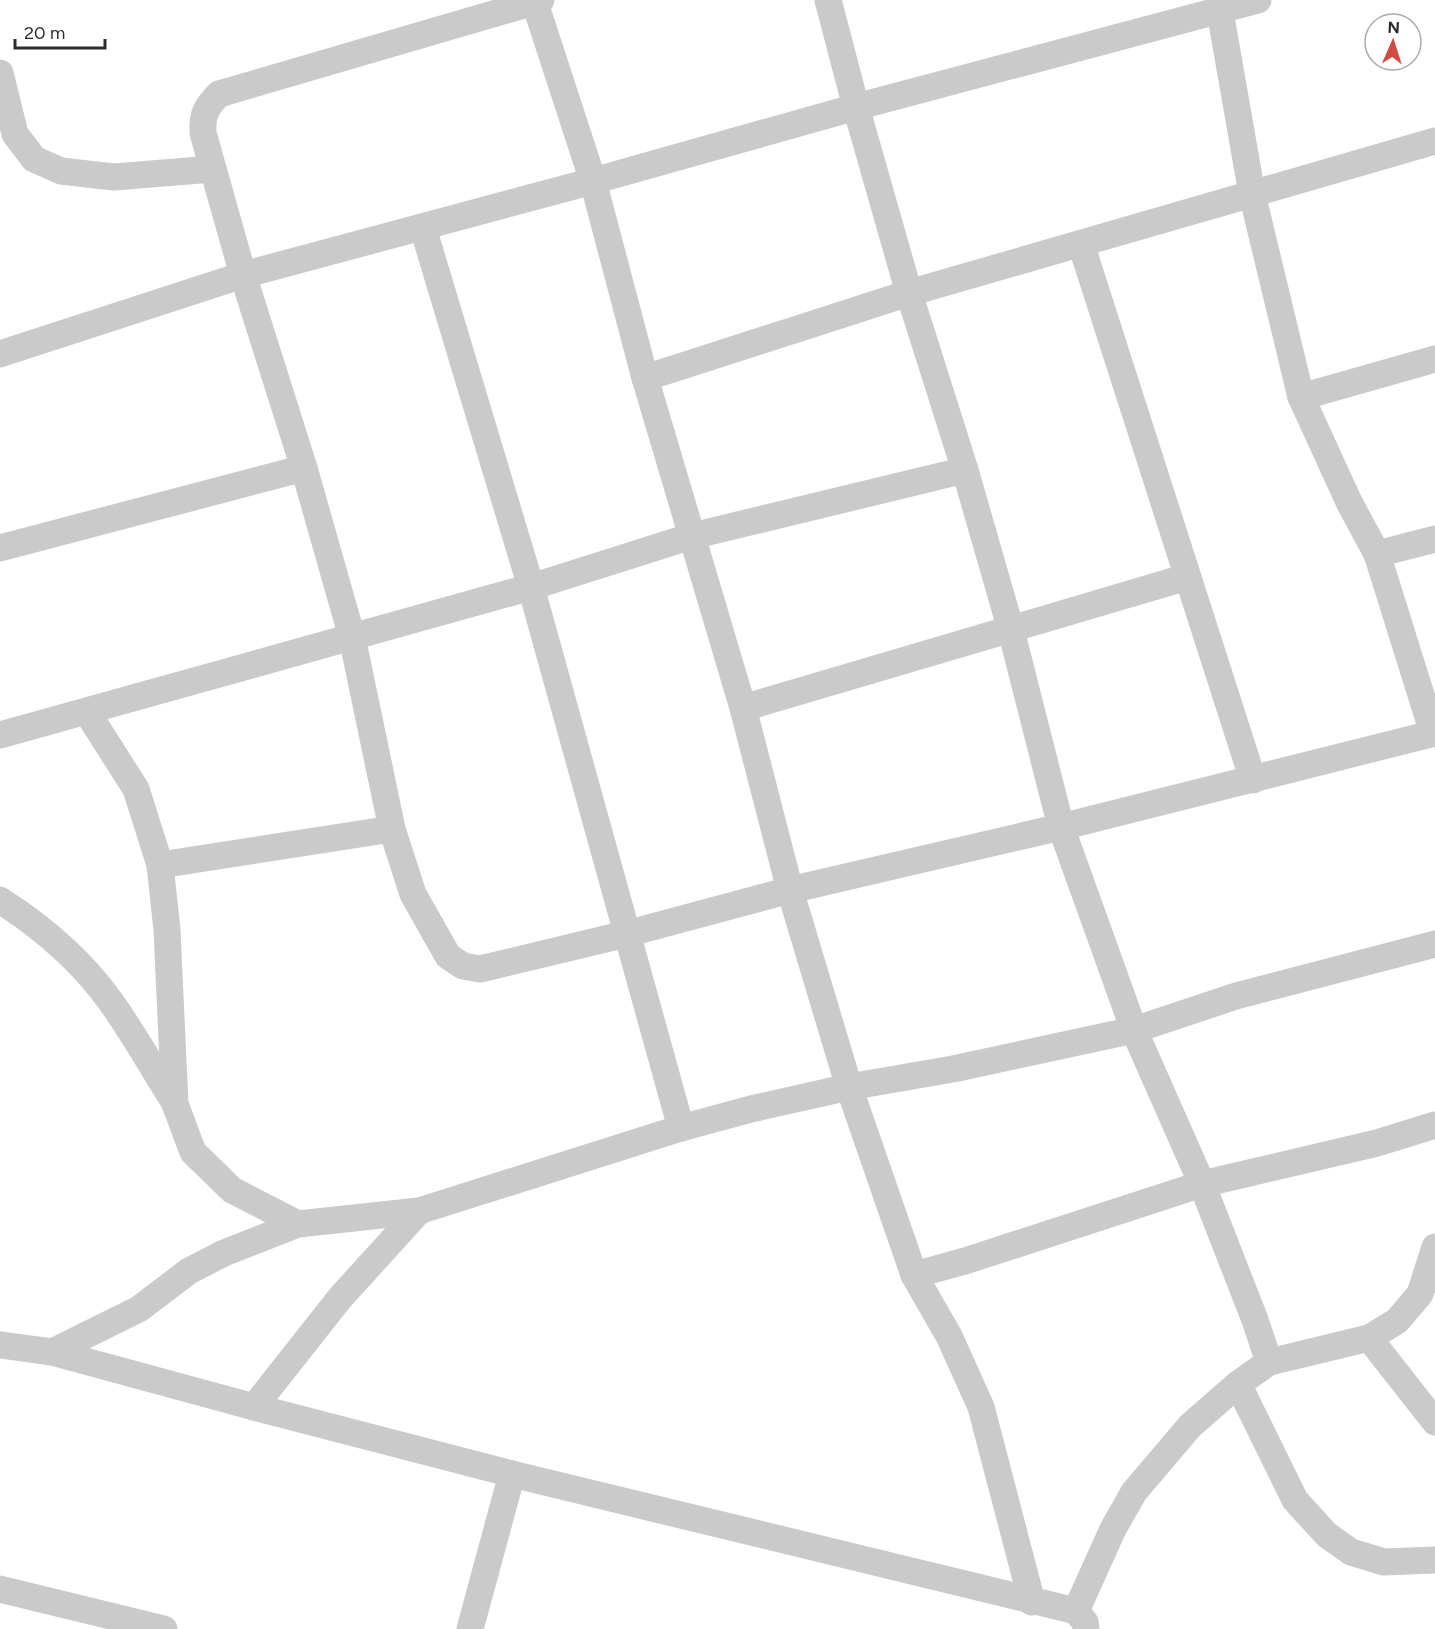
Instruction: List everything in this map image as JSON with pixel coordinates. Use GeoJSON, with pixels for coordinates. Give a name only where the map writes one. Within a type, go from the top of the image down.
{"type":"FeatureCollection","features":[{"type":"Feature","properties":{"kind":"street"},"geometry":{"type":"LineString","coordinates":[[828,0],[909,293],[965,470],[1011,630],[1060,827],[1134,1030],[1202,1184],[1269,1362]]}},
{"type":"Feature","properties":{"kind":"street"},"geometry":{"type":"LineString","coordinates":[[0,354],[243,275],[593,181],[1219,5],[1258,0]]}},
{"type":"Feature","properties":{"kind":"street"},"geometry":{"type":"LineString","coordinates":[[1032,1602],[981,1407],[949,1336],[914,1275],[849,1087],[789,890],[743,708],[645,378],[593,181],[537,1],[219,94],[206,108],[202,119],[203,132],[243,275],[304,468],[352,637],[392,829],[413,894],[448,956],[463,966],[480,969],[626,934],[789,890],[1060,827],[1434,733],[1377,554],[1349,502],[1301,397],[1252,194],[1219,5]]}},
{"type":"Feature","properties":{"kind":"street"},"geometry":{"type":"LineString","coordinates":[[0,73],[15,134],[34,159],[61,171],[114,177],[213,169]]}},
{"type":"Feature","properties":{"kind":"street"},"geometry":{"type":"LineString","coordinates":[[645,378],[909,293],[1435,141]]}},
{"type":"Feature","properties":{"kind":"street"},"geometry":{"type":"LineString","coordinates":[[423,228],[531,587],[681,1128]]}},
{"type":"Feature","properties":{"kind":"street"},"geometry":{"type":"LineString","coordinates":[[1081,244],[1253,780]]}},
{"type":"Feature","properties":{"kind":"street"},"geometry":{"type":"LineString","coordinates":[[1301,397],[1435,359]]}},
{"type":"Feature","properties":{"kind":"street"},"geometry":{"type":"LineString","coordinates":[[0,548],[304,468]]}},
{"type":"Feature","properties":{"kind":"street"},"geometry":{"type":"LineString","coordinates":[[0,735],[531,587],[692,536],[965,470]]}},
{"type":"Feature","properties":{"kind":"street"},"geometry":{"type":"LineString","coordinates":[[1377,554],[1435,538]]}},
{"type":"Feature","properties":{"kind":"street"},"geometry":{"type":"LineString","coordinates":[[743,708],[1187,577]]}},
{"type":"Feature","properties":{"kind":"street"},"geometry":{"type":"LineString","coordinates":[[87,712],[136,789],[160,865],[167,930],[175,1104]]}},
{"type":"Feature","properties":{"kind":"street"},"geometry":{"type":"LineString","coordinates":[[160,865],[392,829]]}},
{"type":"Feature","properties":{"kind":"street"},"geometry":{"type":"LineString","coordinates":[[0,900],[33,921],[84,970],[110,1002],[175,1104],[193,1152],[232,1190],[298,1224]]}},
{"type":"Feature","properties":{"kind":"street"},"geometry":{"type":"LineString","coordinates":[[52,1352],[139,1309],[189,1271],[224,1252],[298,1224],[419,1211],[681,1128],[751,1109],[1134,1030],[1236,996],[1435,944]]}},
{"type":"Feature","properties":{"kind":"street"},"geometry":{"type":"LineString","coordinates":[[914,1275],[1202,1184],[1377,1143],[1435,1125]]}},
{"type":"Feature","properties":{"kind":"street"},"geometry":{"type":"LineString","coordinates":[[254,1407],[340,1298],[419,1211]]}},
{"type":"Feature","properties":{"kind":"street"},"geometry":{"type":"LineString","coordinates":[[0,1345],[52,1352],[512,1474],[1032,1602],[1081,1620],[1113,1529],[1134,1492],[1190,1426],[1238,1384],[1269,1362],[1370,1338],[1397,1321],[1420,1294],[1435,1247]]}},
{"type":"Feature","properties":{"kind":"street"},"geometry":{"type":"LineString","coordinates":[[1370,1338],[1435,1422]]}},
{"type":"Feature","properties":{"kind":"street"},"geometry":{"type":"LineString","coordinates":[[1238,1384],[1295,1500],[1327,1535],[1351,1552],[1384,1562],[1435,1560]]}},
{"type":"Feature","properties":{"kind":"street"},"geometry":{"type":"LineString","coordinates":[[470,1629],[512,1474]]}},
{"type":"Feature","properties":{"kind":"street"},"geometry":{"type":"LineString","coordinates":[[0,1589],[164,1629]]}}]}
